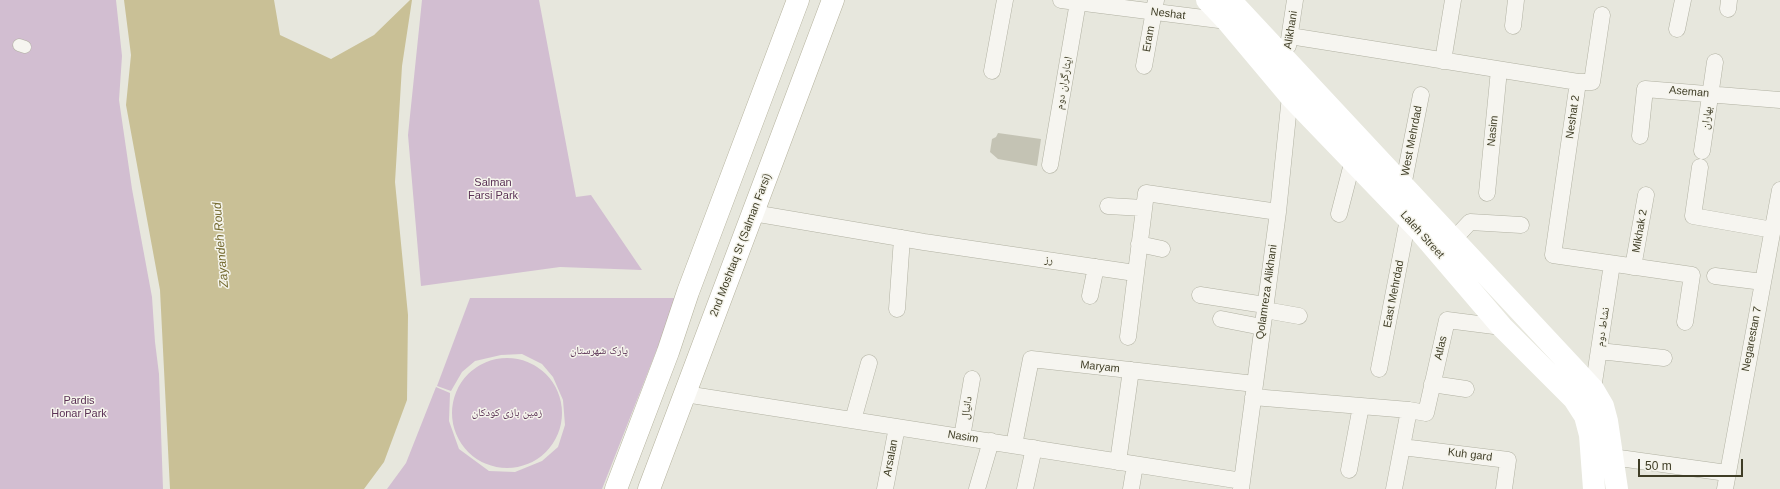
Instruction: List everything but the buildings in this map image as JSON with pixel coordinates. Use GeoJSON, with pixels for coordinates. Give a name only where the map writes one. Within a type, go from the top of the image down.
{"type":"FeatureCollection","features":[{"type":"Feature","properties":{"kind":"main road"},"geometry":{"type":"LineString","coordinates":[[616,489],[668,352],[688,292],[798,0]]}},
{"type":"Feature","properties":{"kind":"main road","name":"2nd Moshtaq St (Salman Farsi)"},"geometry":{"type":"LineString","coordinates":[[649,489],[832,0]]}},
{"type":"Feature","properties":{"kind":"main road","name":"Laleh Street"},"geometry":{"type":"LineString","coordinates":[[1207,0],[1229,10],[1286,61],[1343,136],[1353,160],[1408,219],[1502,327],[1574,399],[1585,416],[1590,435],[1594,489]]}},
{"type":"Feature","properties":{"kind":"main road","name":"Laleh Street"},"geometry":{"type":"LineString","coordinates":[[1229,10],[1290,96],[1343,136],[1402,186],[1593,389],[1603,406],[1607,421],[1616,489]]}},
{"type":"Feature","properties":{"kind":"street"},"geometry":{"type":"LineString","coordinates":[[992,71],[1005,0]]}},
{"type":"Feature","properties":{"kind":"street","name":"Alikhani"},"geometry":{"type":"LineString","coordinates":[[1286,61],[1295,0]]}},
{"type":"Feature","properties":{"kind":"street"},"geometry":{"type":"LineString","coordinates":[[1443,61],[1452,0]]}},
{"type":"Feature","properties":{"kind":"street"},"geometry":{"type":"LineString","coordinates":[[1513,26],[1516,0]]}},
{"type":"Feature","properties":{"kind":"street"},"geometry":{"type":"LineString","coordinates":[[1677,29],[1683,0]]}},
{"type":"Feature","properties":{"kind":"street","name":"Neshat"},"geometry":{"type":"LineString","coordinates":[[1071,1],[1229,10]]}},
{"type":"Feature","properties":{"kind":"street","name":"ایثارگران دوم"},"geometry":{"type":"LineString","coordinates":[[1050,165],[1071,1]]}},
{"type":"Feature","properties":{"kind":"street","name":"Eram"},"geometry":{"type":"LineString","coordinates":[[1144,66],[1155,6]]}},
{"type":"Feature","properties":{"kind":"street"},"geometry":{"type":"LineString","coordinates":[[1578,82],[1592,82],[1602,15]]}},
{"type":"Feature","properties":{"kind":"street","name":"Neshat 2"},"geometry":{"type":"LineString","coordinates":[[1290,36],[1578,82],[1553,255],[1692,275],[1685,322]]}},
{"type":"Feature","properties":{"kind":"street","name":"بهاران"},"geometry":{"type":"LineString","coordinates":[[1702,151],[1714,62]]}},
{"type":"Feature","properties":{"kind":"street","name":"Nasim"},"geometry":{"type":"LineString","coordinates":[[1486,193],[1499,70]]}},
{"type":"Feature","properties":{"kind":"street","name":"Aseman"},"geometry":{"type":"LineString","coordinates":[[1640,136],[1645,89],[1780,100]]}},
{"type":"Feature","properties":{"kind":"street","name":"West Mehrdad"},"geometry":{"type":"LineString","coordinates":[[1402,186],[1421,95]]}},
{"type":"Feature","properties":{"kind":"street","name":"Qolamreza Alikhani"},"geometry":{"type":"LineString","coordinates":[[1241,485],[1278,212],[1290,96]]}},
{"type":"Feature","properties":{"kind":"street"},"geometry":{"type":"LineString","coordinates":[[1339,214],[1353,160]]}},
{"type":"Feature","properties":{"kind":"street"},"geometry":{"type":"LineString","coordinates":[[1700,168],[1693,216],[1773,230]]}},
{"type":"Feature","properties":{"kind":"street","name":"Negarestan 7"},"geometry":{"type":"LineString","coordinates":[[1725,489],[1780,190]]}},
{"type":"Feature","properties":{"kind":"street"},"geometry":{"type":"LineString","coordinates":[[1128,337],[1146,194],[1278,212]]}},
{"type":"Feature","properties":{"kind":"street","name":"Mikhak 2"},"geometry":{"type":"LineString","coordinates":[[1633,267],[1646,195]]}},
{"type":"Feature","properties":{"kind":"street"},"geometry":{"type":"LineString","coordinates":[[1108,206],[1144,208]]}},
{"type":"Feature","properties":{"kind":"street","name":"رز"},"geometry":{"type":"LineString","coordinates":[[753,213],[902,238],[1135,272]]}},
{"type":"Feature","properties":{"kind":"street","name":"East Mehrdad"},"geometry":{"type":"LineString","coordinates":[[1379,369],[1408,219]]}},
{"type":"Feature","properties":{"kind":"street"},"geometry":{"type":"LineString","coordinates":[[1453,240],[1470,222],[1521,225]]}},
{"type":"Feature","properties":{"kind":"street"},"geometry":{"type":"LineString","coordinates":[[897,309],[902,238]]}},
{"type":"Feature","properties":{"kind":"street"},"geometry":{"type":"LineString","coordinates":[[1139,244],[1162,249]]}},
{"type":"Feature","properties":{"kind":"street","name":"نشاط دوم"},"geometry":{"type":"LineString","coordinates":[[1593,389],[1612,264]]}},
{"type":"Feature","properties":{"kind":"street"},"geometry":{"type":"LineString","coordinates":[[1090,296],[1096,267]]}},
{"type":"Feature","properties":{"kind":"street"},"geometry":{"type":"LineString","coordinates":[[1715,276],[1763,282]]}},
{"type":"Feature","properties":{"kind":"street"},"geometry":{"type":"LineString","coordinates":[[1200,295],[1265,307],[1299,316]]}},
{"type":"Feature","properties":{"kind":"street"},"geometry":{"type":"LineString","coordinates":[[1221,319],[1262,327]]}},
{"type":"Feature","properties":{"kind":"street","name":"Atlas"},"geometry":{"type":"LineString","coordinates":[[1254,390],[1361,406],[1426,413],[1447,320],[1502,327]]}},
{"type":"Feature","properties":{"kind":"street"},"geometry":{"type":"LineString","coordinates":[[1599,351],[1664,358]]}},
{"type":"Feature","properties":{"kind":"street","name":"Maryam"},"geometry":{"type":"LineString","coordinates":[[1014,445],[1031,359],[1131,370],[1254,390]]}},
{"type":"Feature","properties":{"kind":"street"},"geometry":{"type":"LineString","coordinates":[[853,420],[869,363]]}},
{"type":"Feature","properties":{"kind":"street"},"geometry":{"type":"LineString","coordinates":[[1118,462],[1131,370]]}},
{"type":"Feature","properties":{"kind":"street","name":"دانیال"},"geometry":{"type":"LineString","coordinates":[[962,437],[972,379]]}},
{"type":"Feature","properties":{"kind":"street"},"geometry":{"type":"LineString","coordinates":[[1432,384],[1466,389]]}},
{"type":"Feature","properties":{"kind":"street","name":"Nasim"},"geometry":{"type":"LineString","coordinates":[[685,394],[1034,448],[1241,485]]}},
{"type":"Feature","properties":{"kind":"street"},"geometry":{"type":"LineString","coordinates":[[1349,470],[1361,406]]}},
{"type":"Feature","properties":{"kind":"street"},"geometry":{"type":"LineString","coordinates":[[1394,489],[1409,410]]}},
{"type":"Feature","properties":{"kind":"street","name":"Arsalan"},"geometry":{"type":"LineString","coordinates":[[885,489],[897,427]]}},
{"type":"Feature","properties":{"kind":"street"},"geometry":{"type":"LineString","coordinates":[[977,489],[991,442]]}},
{"type":"Feature","properties":{"kind":"street","name":"Kuh gard"},"geometry":{"type":"LineString","coordinates":[[1402,447],[1508,460],[1504,489]]}},
{"type":"Feature","properties":{"kind":"street"},"geometry":{"type":"LineString","coordinates":[[1025,489],[1034,448]]}},
{"type":"Feature","properties":{"kind":"street"},"geometry":{"type":"LineString","coordinates":[[1612,457],[1727,473]]}},
{"type":"Feature","properties":{"kind":"street"},"geometry":{"type":"LineString","coordinates":[[1131,489],[1135,465]]}},
{"type":"Feature","properties":{"kind":"green space","name":"Pardis Honar Park"},"geometry":{"type":"Polygon","coordinates":[[[0,0],[116,0],[122,56],[119,100],[132,189],[152,297],[159,374],[163,489],[0,489],[0,0]]]}},
{"type":"Feature","properties":{"kind":"green space","name":"Salman Farsi Park"},"geometry":{"type":"Polygon","coordinates":[[[422,0],[539,0],[576,197],[591,195],[642,270],[560,267],[421,286],[408,135],[422,0]]]}},
{"type":"Feature","properties":{"kind":"green space","name":"پارک شهرستان"},"geometry":{"type":"Polygon","coordinates":[[[470,298],[677,298],[602,489],[387,489],[406,463],[436,387],[450,393],[449,421],[459,449],[489,471],[515,472],[542,461],[558,447],[565,425],[563,400],[553,377],[542,364],[522,354],[501,355],[475,361],[462,372],[451,391],[437,386],[470,298]]]}},
{"type":"Feature","properties":{"kind":"green space","name":"زمین بازی کودکان"},"geometry":{"type":"Polygon","coordinates":[[[507,358],[528,362],[546,374],[558,392],[562,413],[558,434],[546,452],[528,464],[507,468],[486,464],[468,452],[456,434],[452,413],[456,392],[468,374],[486,362],[507,358]]]}},
{"type":"Feature","properties":{"kind":"water","name":"Zayandeh Roud"},"geometry":{"type":"Polygon","coordinates":[[[124,0],[274,0],[280,35],[331,59],[374,35],[410,0],[412,0],[402,66],[395,182],[408,315],[407,400],[384,462],[364,489],[170,489],[160,290],[126,105],[131,55],[124,0]]]}}]}
